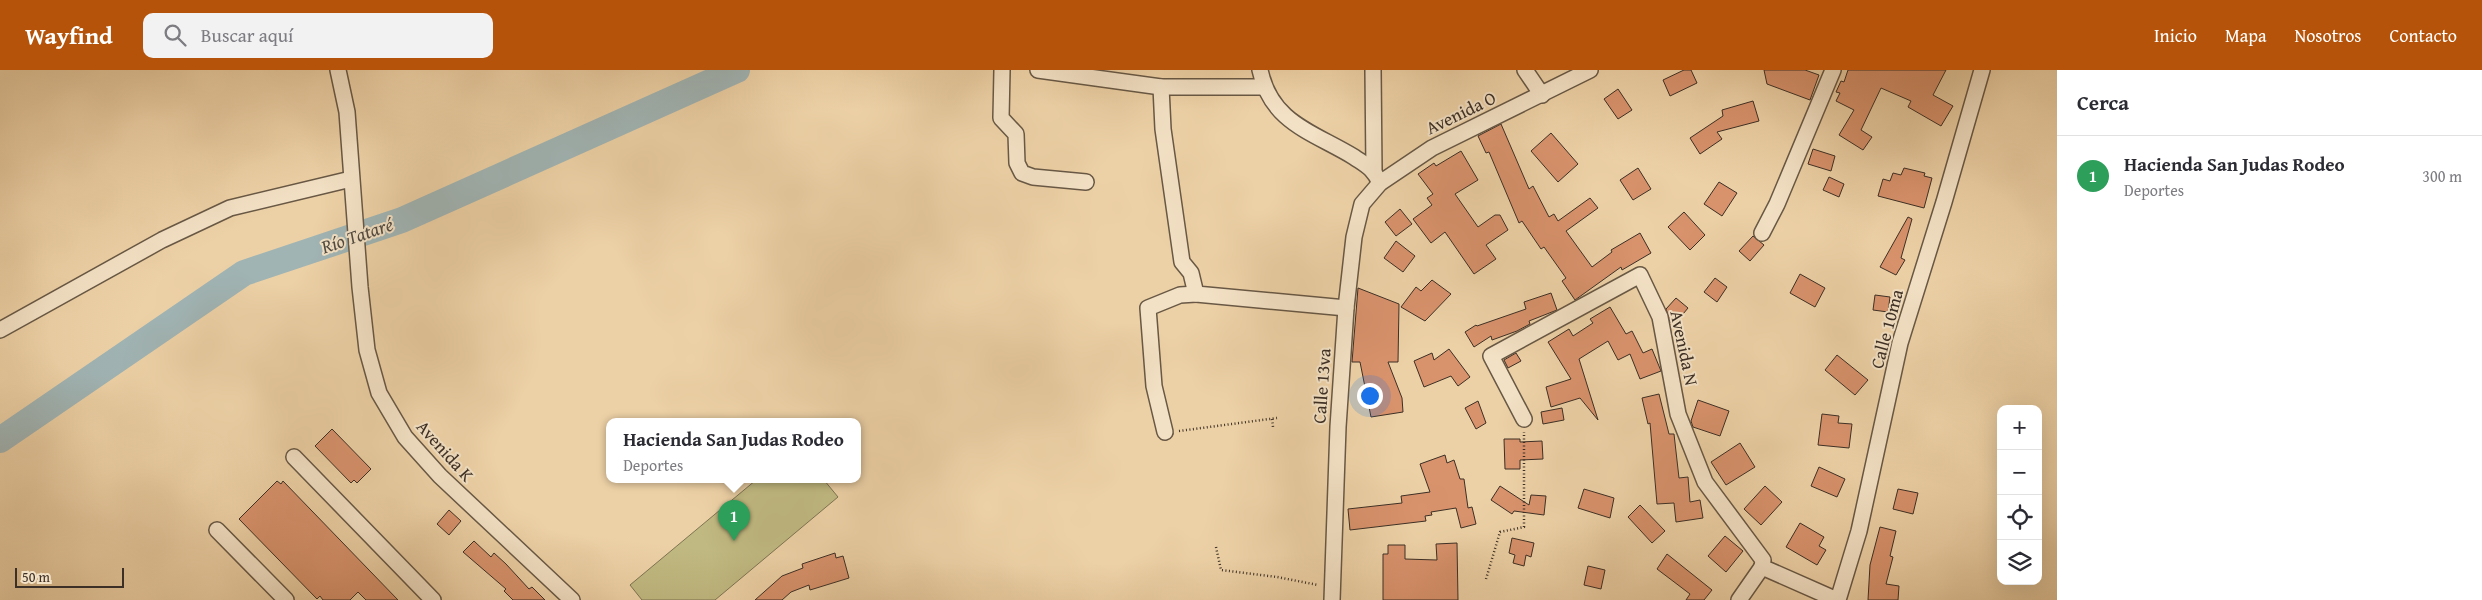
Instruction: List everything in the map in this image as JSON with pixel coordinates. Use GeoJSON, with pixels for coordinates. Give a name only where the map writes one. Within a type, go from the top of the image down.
{"type":"FeatureCollection","features":[{"type":"Feature","properties":{"kind":"street","name":"Avenida K"},"geometry":{"type":"LineString","coordinates":[[338,70],[347,112],[360,287],[367,350],[379,393],[405,437],[440,476],[572,600]]}},
{"type":"Feature","properties":{"kind":"street"},"geometry":{"type":"LineString","coordinates":[[1002,70],[1002,118],[1016,134],[1017,164],[1022,173],[1033,177],[1086,182]]}},
{"type":"Feature","properties":{"kind":"street"},"geometry":{"type":"LineString","coordinates":[[1038,70],[1160,88],[1263,87]]}},
{"type":"Feature","properties":{"kind":"street"},"geometry":{"type":"LineString","coordinates":[[1260,70],[1263,87],[1278,109],[1297,127],[1342,150],[1376,177]]}},
{"type":"Feature","properties":{"kind":"street"},"geometry":{"type":"LineString","coordinates":[[1373,70],[1376,177]]}},
{"type":"Feature","properties":{"kind":"street"},"geometry":{"type":"LineString","coordinates":[[1525,70],[1542,95]]}},
{"type":"Feature","properties":{"kind":"street","name":"Avenida O"},"geometry":{"type":"LineString","coordinates":[[1376,177],[1590,70]]}},
{"type":"Feature","properties":{"kind":"street"},"geometry":{"type":"LineString","coordinates":[[1762,233],[1777,204],[1833,70]]}},
{"type":"Feature","properties":{"kind":"street","name":"Calle 10ma"},"geometry":{"type":"LineString","coordinates":[[1838,600],[1860,531],[1900,342],[1944,202],[1982,70]]}},
{"type":"Feature","properties":{"kind":"street"},"geometry":{"type":"LineString","coordinates":[[1160,88],[1163,129],[1182,262],[1191,273],[1196,294]]}},
{"type":"Feature","properties":{"kind":"street","name":"Calle 13va"},"geometry":{"type":"LineString","coordinates":[[1332,593],[1337,436],[1346,308],[1354,237],[1362,204],[1376,177]]}},
{"type":"Feature","properties":{"kind":"street"},"geometry":{"type":"LineString","coordinates":[[0,330],[162,240],[230,208],[351,179]]}},
{"type":"Feature","properties":{"kind":"street","name":"Avenida N"},"geometry":{"type":"LineString","coordinates":[[1524,419],[1491,356],[1640,275],[1660,317],[1678,414],[1705,482],[1763,560],[1762,568]]}},
{"type":"Feature","properties":{"kind":"street"},"geometry":{"type":"LineString","coordinates":[[1165,432],[1154,386],[1148,308],[1180,295],[1196,294],[1346,308]]}},
{"type":"Feature","properties":{"kind":"street"},"geometry":{"type":"LineString","coordinates":[[294,457],[433,600]]}},
{"type":"Feature","properties":{"kind":"street"},"geometry":{"type":"LineString","coordinates":[[217,530],[286,600]]}},
{"type":"Feature","properties":{"kind":"street"},"geometry":{"type":"LineString","coordinates":[[1738,600],[1762,568],[1838,600]]}},
{"type":"Feature","properties":{"kind":"path"},"geometry":{"type":"LineString","coordinates":[[1165,432],[1277,418]]}},
{"type":"Feature","properties":{"kind":"path"},"geometry":{"type":"LineString","coordinates":[[1272,419],[1273,427]]}},
{"type":"Feature","properties":{"kind":"path"},"geometry":{"type":"LineString","coordinates":[[1486,579],[1500,532],[1524,527],[1524,419]]}},
{"type":"Feature","properties":{"kind":"path"},"geometry":{"type":"LineString","coordinates":[[1216,547],[1221,570],[1332,593]]}},
{"type":"Feature","properties":{"kind":"shaded area"},"geometry":{"type":"Polygon","coordinates":[[[752,483],[826,483],[838,497],[715,600],[642,600],[630,585],[752,483]]]}},
{"type":"Feature","properties":{"kind":"building"},"geometry":{"type":"Polygon","coordinates":[[[1684,70],[1691,70],[1697,83],[1670,96],[1663,80],[1684,70]]]}},
{"type":"Feature","properties":{"kind":"building"},"geometry":{"type":"Polygon","coordinates":[[[1764,70],[1805,70],[1819,75],[1810,100],[1767,84],[1764,70]]]}},
{"type":"Feature","properties":{"kind":"building"},"geometry":{"type":"Polygon","coordinates":[[[1848,70],[1946,70],[1933,95],[1953,106],[1941,126],[1908,107],[1911,101],[1881,88],[1861,130],[1872,137],[1863,150],[1839,135],[1854,110],[1836,101],[1840,93],[1836,92],[1841,81],[1844,82],[1848,70]]]}},
{"type":"Feature","properties":{"kind":"building"},"geometry":{"type":"Polygon","coordinates":[[[1618,89],[1632,110],[1618,119],[1604,99],[1618,89]]]}},
{"type":"Feature","properties":{"kind":"building"},"geometry":{"type":"Polygon","coordinates":[[[1753,101],[1759,121],[1717,132],[1722,139],[1700,154],[1690,138],[1723,116],[1722,110],[1753,101]]]}},
{"type":"Feature","properties":{"kind":"building"},"geometry":{"type":"Polygon","coordinates":[[[1501,124],[1529,189],[1533,186],[1549,217],[1554,214],[1558,221],[1590,198],[1598,208],[1566,231],[1592,267],[1612,252],[1611,250],[1640,233],[1651,253],[1622,270],[1621,267],[1575,300],[1562,281],[1566,278],[1544,247],[1541,249],[1522,221],[1519,223],[1489,152],[1486,153],[1478,136],[1501,124]]]}},
{"type":"Feature","properties":{"kind":"building"},"geometry":{"type":"Polygon","coordinates":[[[1551,133],[1578,164],[1558,182],[1531,151],[1551,133]]]}},
{"type":"Feature","properties":{"kind":"building"},"geometry":{"type":"Polygon","coordinates":[[[1813,149],[1835,156],[1831,171],[1808,164],[1813,149]]]}},
{"type":"Feature","properties":{"kind":"building"},"geometry":{"type":"Polygon","coordinates":[[[1461,151],[1478,180],[1455,194],[1478,227],[1495,215],[1500,215],[1508,230],[1486,245],[1496,259],[1474,274],[1445,232],[1431,243],[1413,219],[1432,205],[1427,198],[1433,194],[1418,174],[1434,163],[1436,166],[1461,151]]]}},
{"type":"Feature","properties":{"kind":"building"},"geometry":{"type":"Polygon","coordinates":[[[1638,168],[1651,189],[1633,200],[1620,180],[1638,168]]]}},
{"type":"Feature","properties":{"kind":"building"},"geometry":{"type":"Polygon","coordinates":[[[1904,168],[1925,173],[1924,176],[1932,178],[1924,208],[1878,196],[1883,179],[1890,181],[1893,173],[1901,175],[1904,168]]]}},
{"type":"Feature","properties":{"kind":"building"},"geometry":{"type":"Polygon","coordinates":[[[1829,177],[1844,184],[1839,197],[1823,190],[1829,177]]]}},
{"type":"Feature","properties":{"kind":"building"},"geometry":{"type":"Polygon","coordinates":[[[1719,182],[1737,193],[1722,216],[1704,204],[1719,182]]]}},
{"type":"Feature","properties":{"kind":"building"},"geometry":{"type":"Polygon","coordinates":[[[1400,209],[1412,224],[1396,236],[1385,222],[1400,209]]]}},
{"type":"Feature","properties":{"kind":"building"},"geometry":{"type":"Polygon","coordinates":[[[1684,212],[1705,235],[1690,250],[1668,227],[1684,212]]]}},
{"type":"Feature","properties":{"kind":"building"},"geometry":{"type":"Polygon","coordinates":[[[1908,217],[1912,219],[1901,258],[1905,260],[1896,275],[1880,267],[1908,217]]]}},
{"type":"Feature","properties":{"kind":"building"},"geometry":{"type":"Polygon","coordinates":[[[1753,236],[1764,245],[1750,261],[1739,251],[1753,236]]]}},
{"type":"Feature","properties":{"kind":"building"},"geometry":{"type":"Polygon","coordinates":[[[1396,241],[1415,256],[1403,272],[1384,258],[1396,241]]]}},
{"type":"Feature","properties":{"kind":"building"},"geometry":{"type":"Polygon","coordinates":[[[1800,274],[1825,288],[1815,307],[1790,293],[1800,274]]]}},
{"type":"Feature","properties":{"kind":"building"},"geometry":{"type":"Polygon","coordinates":[[[1715,278],[1727,287],[1717,302],[1704,292],[1715,278]]]}},
{"type":"Feature","properties":{"kind":"building"},"geometry":{"type":"Polygon","coordinates":[[[1432,280],[1451,294],[1425,321],[1401,307],[1416,287],[1421,291],[1432,280]]]}},
{"type":"Feature","properties":{"kind":"building"},"geometry":{"type":"Polygon","coordinates":[[[1358,288],[1399,304],[1398,362],[1388,362],[1402,398],[1403,412],[1371,417],[1360,362],[1352,362],[1358,288]]]}},
{"type":"Feature","properties":{"kind":"building"},"geometry":{"type":"Polygon","coordinates":[[[1551,293],[1557,310],[1529,321],[1530,324],[1517,331],[1492,340],[1491,336],[1474,347],[1465,332],[1476,325],[1526,309],[1524,302],[1551,293]]]}},
{"type":"Feature","properties":{"kind":"building"},"geometry":{"type":"Polygon","coordinates":[[[1875,295],[1890,297],[1888,312],[1873,310],[1875,295]]]}},
{"type":"Feature","properties":{"kind":"building"},"geometry":{"type":"Polygon","coordinates":[[[1676,298],[1688,308],[1674,325],[1670,322],[1666,309],[1676,298]]]}},
{"type":"Feature","properties":{"kind":"building"},"geometry":{"type":"Polygon","coordinates":[[[1610,307],[1626,334],[1632,331],[1643,353],[1652,349],[1661,371],[1640,379],[1630,354],[1618,360],[1608,341],[1579,359],[1598,420],[1580,398],[1551,407],[1546,387],[1571,379],[1548,342],[1569,329],[1573,336],[1593,323],[1590,319],[1610,307]]]}},
{"type":"Feature","properties":{"kind":"building"},"geometry":{"type":"Polygon","coordinates":[[[1449,349],[1470,377],[1458,386],[1451,376],[1424,387],[1414,361],[1432,353],[1434,360],[1449,349]]]}},
{"type":"Feature","properties":{"kind":"building"},"geometry":{"type":"Polygon","coordinates":[[[1516,353],[1521,361],[1508,368],[1504,360],[1516,353]]]}},
{"type":"Feature","properties":{"kind":"building"},"geometry":{"type":"Polygon","coordinates":[[[1837,355],[1868,380],[1855,395],[1825,370],[1837,355]]]}},
{"type":"Feature","properties":{"kind":"building"},"geometry":{"type":"Polygon","coordinates":[[[1659,394],[1669,434],[1674,434],[1679,478],[1688,477],[1690,502],[1700,500],[1703,518],[1676,522],[1674,503],[1657,504],[1650,423],[1648,424],[1642,398],[1659,394]]]}},
{"type":"Feature","properties":{"kind":"building"},"geometry":{"type":"Polygon","coordinates":[[[1698,400],[1729,411],[1720,436],[1693,427],[1691,421],[1698,400]]]}},
{"type":"Feature","properties":{"kind":"building"},"geometry":{"type":"Polygon","coordinates":[[[1478,401],[1486,423],[1476,429],[1465,408],[1478,401]]]}},
{"type":"Feature","properties":{"kind":"building"},"geometry":{"type":"Polygon","coordinates":[[[1562,408],[1564,420],[1543,424],[1541,412],[1562,408]]]}},
{"type":"Feature","properties":{"kind":"building"},"geometry":{"type":"Polygon","coordinates":[[[1822,414],[1839,416],[1838,423],[1852,424],[1849,448],[1818,445],[1822,414]]]}},
{"type":"Feature","properties":{"kind":"building"},"geometry":{"type":"Polygon","coordinates":[[[332,429],[371,469],[357,483],[354,480],[351,483],[315,446],[332,429]]]}},
{"type":"Feature","properties":{"kind":"building"},"geometry":{"type":"Polygon","coordinates":[[[1504,439],[1520,439],[1520,442],[1542,441],[1543,459],[1520,460],[1520,469],[1505,469],[1504,439]]]}},
{"type":"Feature","properties":{"kind":"building"},"geometry":{"type":"Polygon","coordinates":[[[1740,443],[1755,467],[1726,485],[1711,462],[1740,443]]]}},
{"type":"Feature","properties":{"kind":"building"},"geometry":{"type":"Polygon","coordinates":[[[1445,455],[1447,463],[1454,460],[1460,479],[1464,479],[1468,508],[1472,507],[1476,524],[1461,528],[1456,508],[1431,512],[1432,515],[1425,516],[1426,521],[1350,530],[1348,509],[1402,503],[1401,496],[1430,492],[1420,464],[1445,455]]]}},
{"type":"Feature","properties":{"kind":"building"},"geometry":{"type":"Polygon","coordinates":[[[1819,467],[1845,479],[1837,497],[1811,486],[1819,467]]]}},
{"type":"Feature","properties":{"kind":"building"},"geometry":{"type":"Polygon","coordinates":[[[277,481],[281,484],[283,481],[398,600],[366,600],[358,592],[350,600],[323,600],[320,596],[317,599],[239,519],[277,481]]]}},
{"type":"Feature","properties":{"kind":"building"},"geometry":{"type":"Polygon","coordinates":[[[1500,486],[1529,505],[1531,495],[1546,496],[1544,515],[1514,511],[1512,514],[1491,500],[1500,486]]]}},
{"type":"Feature","properties":{"kind":"building"},"geometry":{"type":"Polygon","coordinates":[[[1765,486],[1782,502],[1761,525],[1744,509],[1765,486]]]}},
{"type":"Feature","properties":{"kind":"building"},"geometry":{"type":"Polygon","coordinates":[[[1584,489],[1614,498],[1610,518],[1578,508],[1584,489]]]}},
{"type":"Feature","properties":{"kind":"building"},"geometry":{"type":"Polygon","coordinates":[[[1898,489],[1918,493],[1913,514],[1893,509],[1898,489]]]}},
{"type":"Feature","properties":{"kind":"building"},"geometry":{"type":"Polygon","coordinates":[[[1640,505],[1665,531],[1652,543],[1628,517],[1640,505]]]}},
{"type":"Feature","properties":{"kind":"building"},"geometry":{"type":"Polygon","coordinates":[[[449,510],[461,521],[449,535],[437,524],[449,510]]]}},
{"type":"Feature","properties":{"kind":"building"},"geometry":{"type":"Polygon","coordinates":[[[1800,523],[1824,537],[1819,546],[1826,550],[1817,565],[1786,547],[1800,523]]]}},
{"type":"Feature","properties":{"kind":"building"},"geometry":{"type":"Polygon","coordinates":[[[1880,527],[1896,531],[1890,556],[1893,557],[1886,584],[1899,586],[1898,600],[1868,600],[1870,565],[1880,527]]]}},
{"type":"Feature","properties":{"kind":"building"},"geometry":{"type":"Polygon","coordinates":[[[1725,536],[1743,551],[1726,572],[1708,556],[1725,536]]]}},
{"type":"Feature","properties":{"kind":"building"},"geometry":{"type":"Polygon","coordinates":[[[1512,538],[1534,543],[1531,557],[1526,555],[1524,566],[1513,563],[1515,555],[1509,553],[1512,538]]]}},
{"type":"Feature","properties":{"kind":"building"},"geometry":{"type":"Polygon","coordinates":[[[474,541],[491,557],[494,553],[529,589],[532,587],[545,600],[513,600],[504,591],[506,589],[463,552],[474,541]]]}},
{"type":"Feature","properties":{"kind":"building"},"geometry":{"type":"Polygon","coordinates":[[[1457,543],[1458,600],[1383,600],[1383,554],[1388,554],[1388,545],[1405,545],[1405,559],[1437,560],[1436,544],[1457,543]]]}},
{"type":"Feature","properties":{"kind":"building"},"geometry":{"type":"Polygon","coordinates":[[[835,553],[836,558],[843,556],[849,578],[810,590],[809,585],[791,592],[782,600],[755,600],[782,576],[803,568],[802,564],[835,553]]]}},
{"type":"Feature","properties":{"kind":"building"},"geometry":{"type":"Polygon","coordinates":[[[1667,554],[1712,590],[1704,600],[1686,600],[1690,594],[1657,569],[1667,554]]]}},
{"type":"Feature","properties":{"kind":"building"},"geometry":{"type":"Polygon","coordinates":[[[1588,566],[1605,570],[1601,589],[1584,585],[1588,566]]]}},
{"type":"Feature","properties":{"kind":"waterway","name":"Río Tataré"},"geometry":{"type":"LineString","coordinates":[[0,440],[244,273],[402,220],[737,70]]}},
{"type":"Feature","properties":{"kind":"place","name":"Hacienda San Judas Rodeo"},"geometry":{"type":"Point","coordinates":[734,541]}}]}
